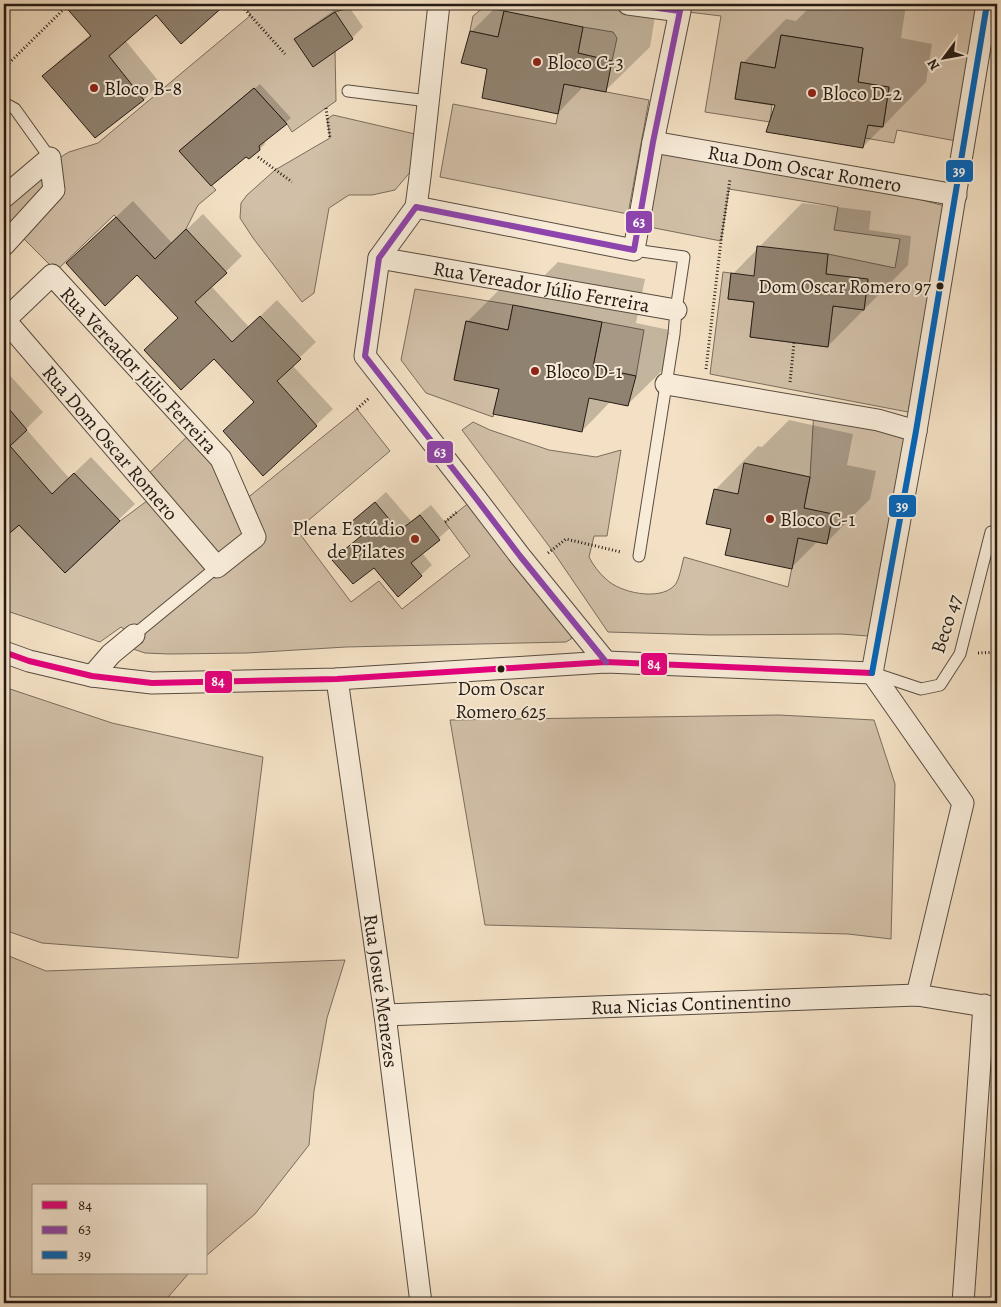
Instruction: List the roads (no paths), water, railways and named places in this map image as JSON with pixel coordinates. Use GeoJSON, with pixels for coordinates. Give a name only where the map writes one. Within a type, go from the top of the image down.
{"type":"FeatureCollection","features":[{"type":"Feature","properties":{"kind":"street"},"geometry":{"type":"LineString","coordinates":[[439,4],[416,207],[379,258],[365,356],[520,556],[606,662]]}},
{"type":"Feature","properties":{"kind":"street"},"geometry":{"type":"LineString","coordinates":[[416,207],[634,250],[653,142],[680,11],[628,4]]}},
{"type":"Feature","properties":{"kind":"street"},"geometry":{"type":"LineString","coordinates":[[917,995],[963,804],[872,673],[916,431],[987,4]]}},
{"type":"Feature","properties":{"kind":"street","name":"Rua Dom Oscar Romero"},"geometry":{"type":"LineString","coordinates":[[653,142],[956,195]]}},
{"type":"Feature","properties":{"kind":"street"},"geometry":{"type":"LineString","coordinates":[[4,197],[50,158]]}},
{"type":"Feature","properties":{"kind":"street"},"geometry":{"type":"LineString","coordinates":[[4,245],[54,190],[50,158]]}},
{"type":"Feature","properties":{"kind":"street","name":"Rua Vereador Júlio Ferreira"},"geometry":{"type":"LineString","coordinates":[[379,258],[676,310]]}},
{"type":"Feature","properties":{"kind":"street","name":"Rua Vereador Júlio Ferreira"},"geometry":{"type":"LineString","coordinates":[[4,319],[52,275],[221,459],[255,537],[217,568]]}},
{"type":"Feature","properties":{"kind":"street","name":"Rua Dom Oscar Romero"},"geometry":{"type":"LineString","coordinates":[[4,319],[217,568]]}},
{"type":"Feature","properties":{"kind":"street"},"geometry":{"type":"LineString","coordinates":[[666,384],[878,420],[916,431]]}},
{"type":"Feature","properties":{"kind":"street"},"geometry":{"type":"LineString","coordinates":[[92,676],[111,654],[134,635]]}},
{"type":"Feature","properties":{"kind":"street"},"geometry":{"type":"LineString","coordinates":[[4,652],[29,661],[92,676],[152,683],[337,679],[606,662],[872,673]]}},
{"type":"Feature","properties":{"kind":"street","name":"Rua Josué Menezes"},"geometry":{"type":"LineString","coordinates":[[337,679],[385,1015],[421,1303]]}},
{"type":"Feature","properties":{"kind":"street","name":"Rua Nicias Continentino"},"geometry":{"type":"LineString","coordinates":[[385,1015],[917,995],[991,1006]]}},
{"type":"Feature","properties":{"kind":"street"},"geometry":{"type":"LineString","coordinates":[[963,1303],[991,1006]]}},
{"type":"Feature","properties":{"kind":"lane"},"geometry":{"type":"LineString","coordinates":[[348,91],[428,101]]}},
{"type":"Feature","properties":{"kind":"lane"},"geometry":{"type":"LineString","coordinates":[[4,103],[15,109],[50,158]]}},
{"type":"Feature","properties":{"kind":"lane"},"geometry":{"type":"LineString","coordinates":[[634,250],[684,257],[674,334],[638,556]]}},
{"type":"Feature","properties":{"kind":"lane","name":"Beco 47"},"geometry":{"type":"LineString","coordinates":[[872,673],[921,689],[940,685],[960,654],[991,532]]}},
{"type":"Feature","properties":{"kind":"lane"},"geometry":{"type":"LineString","coordinates":[[134,635],[217,568]]}},
{"type":"Feature","properties":{"kind":"place","name":"Bloco C-3"},"geometry":{"type":"Point","coordinates":[537,62]}},
{"type":"Feature","properties":{"kind":"place","name":"Bloco B-8"},"geometry":{"type":"Point","coordinates":[94,88]}},
{"type":"Feature","properties":{"kind":"place","name":"Bloco D-2"},"geometry":{"type":"Point","coordinates":[812,93]}},
{"type":"Feature","properties":{"kind":"place","name":"Dom Oscar Romero 97"},"geometry":{"type":"Point","coordinates":[940,286]}},
{"type":"Feature","properties":{"kind":"place","name":"Bloco D-1"},"geometry":{"type":"Point","coordinates":[535,371]}},
{"type":"Feature","properties":{"kind":"place","name":"Bloco C-1"},"geometry":{"type":"Point","coordinates":[770,519]}},
{"type":"Feature","properties":{"kind":"place","name":"Plena Estúdio de Pilates"},"geometry":{"type":"Point","coordinates":[415,539]}},
{"type":"Feature","properties":{"kind":"place","name":"Dom Oscar Romero 625"},"geometry":{"type":"Point","coordinates":[501,669]}}]}
